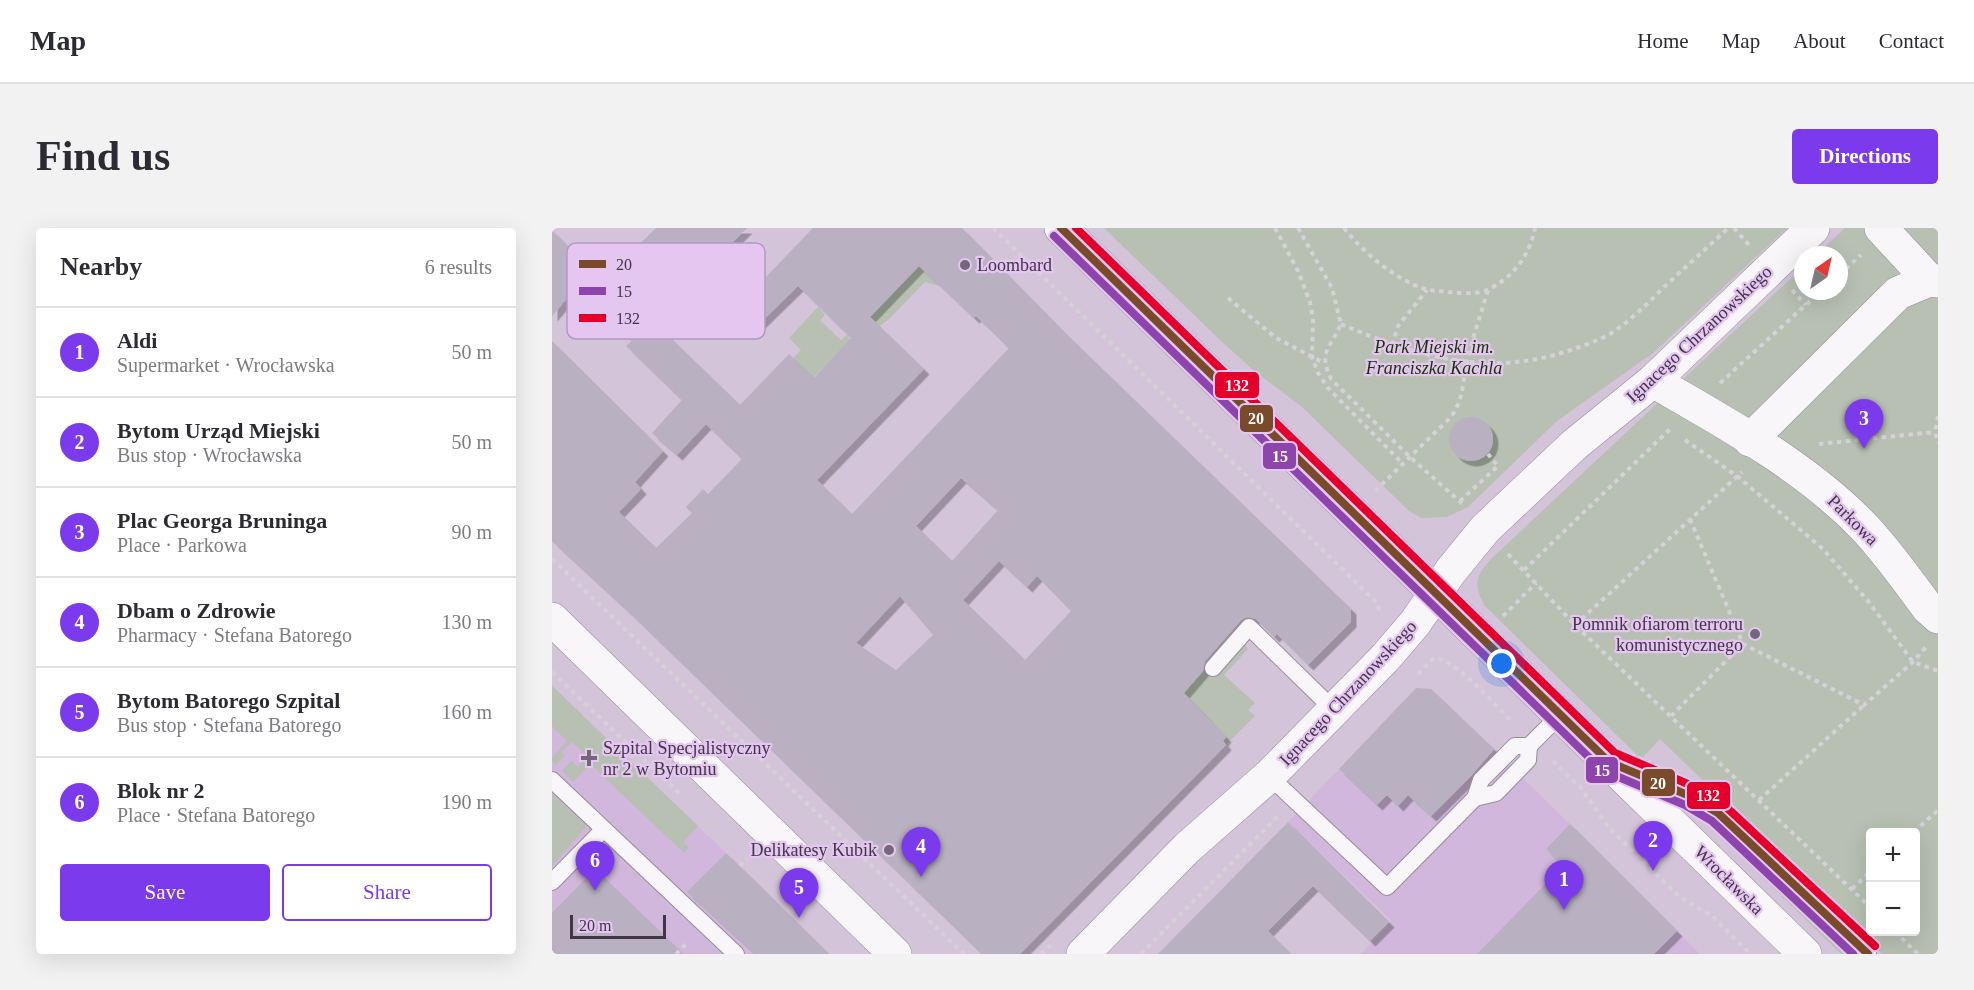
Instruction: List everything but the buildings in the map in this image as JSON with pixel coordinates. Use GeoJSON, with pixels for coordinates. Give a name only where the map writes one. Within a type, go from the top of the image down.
{"type":"FeatureCollection","features":[{"type":"Feature","properties":{"kind":"street","name":"Wrocławska"},"geometry":{"type":"LineString","coordinates":[[1061,228],[1805,954]]}},
{"type":"Feature","properties":{"kind":"street","name":"Ignacego Chrzanowskiego"},"geometry":{"type":"LineString","coordinates":[[1070,946],[1269,776],[1398,643],[1456,564],[1485,529],[1574,446],[1653,381],[1813,228]]}},
{"type":"Feature","properties":{"kind":"street"},"geometry":{"type":"LineString","coordinates":[[1758,445],[1898,293],[1933,281],[1881,228]]}},
{"type":"Feature","properties":{"kind":"street","name":"Parkowa"},"geometry":{"type":"LineString","coordinates":[[1653,381],[1758,445],[1821,489],[1863,526],[1928,608],[1935,629]]}},
{"type":"Feature","properties":{"kind":"street"},"geometry":{"type":"LineString","coordinates":[[552,619],[888,952]]}},
{"type":"Feature","properties":{"kind":"lane"},"geometry":{"type":"LineString","coordinates":[[1212,668],[1249,627],[1334,710]]}},
{"type":"Feature","properties":{"kind":"lane"},"geometry":{"type":"LineString","coordinates":[[1269,776],[1387,887],[1475,798],[1496,793],[1528,760],[1531,744],[1560,715]]}},
{"type":"Feature","properties":{"kind":"lane"},"geometry":{"type":"LineString","coordinates":[[1609,762],[1690,796],[1718,813],[1868,954]]}},
{"type":"Feature","properties":{"kind":"lane"},"geometry":{"type":"LineString","coordinates":[[552,780],[736,954]]}},
{"type":"Feature","properties":{"kind":"lane"},"geometry":{"type":"LineString","coordinates":[[552,882],[604,829]]}},
{"type":"Feature","properties":{"kind":"path"},"geometry":{"type":"LineString","coordinates":[[993,228],[1378,604],[1380,611],[1374,621]]}},
{"type":"Feature","properties":{"kind":"path"},"geometry":{"type":"LineString","coordinates":[[1275,228],[1298,271],[1310,302],[1313,320],[1312,357],[1318,373],[1328,388],[1403,464]]}},
{"type":"Feature","properties":{"kind":"path"},"geometry":{"type":"LineString","coordinates":[[1298,228],[1332,288],[1341,324],[1326,352],[1324,363],[1330,379],[1410,457],[1460,501],[1498,465],[1488,454]]}},
{"type":"Feature","properties":{"kind":"path"},"geometry":{"type":"LineString","coordinates":[[1344,228],[1360,248],[1411,283],[1427,290],[1464,293],[1488,290],[1512,273],[1527,255],[1535,228]]}},
{"type":"Feature","properties":{"kind":"path"},"geometry":{"type":"LineString","coordinates":[[1341,324],[1420,354],[1467,362],[1520,361],[1554,356],[1610,334],[1629,320],[1728,228]]}},
{"type":"Feature","properties":{"kind":"path"},"geometry":{"type":"LineString","coordinates":[[1392,345],[1398,326],[1427,290]]}},
{"type":"Feature","properties":{"kind":"path"},"geometry":{"type":"LineString","coordinates":[[1410,457],[1451,417],[1457,407],[1463,393],[1467,362],[1488,290]]}},
{"type":"Feature","properties":{"kind":"path"},"geometry":{"type":"LineString","coordinates":[[1228,298],[1276,338],[1324,363]]}},
{"type":"Feature","properties":{"kind":"path"},"geometry":{"type":"LineString","coordinates":[[1938,416],[1935,432],[1938,443]]}},
{"type":"Feature","properties":{"kind":"path"},"geometry":{"type":"LineString","coordinates":[[1670,430],[1737,476],[1823,549],[1868,601],[1913,662],[1938,670]]}},
{"type":"Feature","properties":{"kind":"path"},"geometry":{"type":"LineString","coordinates":[[1575,625],[1737,476],[1758,445],[1935,432]]}},
{"type":"Feature","properties":{"kind":"path"},"geometry":{"type":"LineString","coordinates":[[1690,519],[1743,644],[1864,705]]}},
{"type":"Feature","properties":{"kind":"path"},"geometry":{"type":"LineString","coordinates":[[552,560],[964,954]]}},
{"type":"Feature","properties":{"kind":"path"},"geometry":{"type":"LineString","coordinates":[[1524,570],[1575,625],[1866,903]]}},
{"type":"Feature","properties":{"kind":"path"},"geometry":{"type":"LineString","coordinates":[[1759,800],[1913,662],[1935,629]]}},
{"type":"Feature","properties":{"kind":"path"},"geometry":{"type":"LineString","coordinates":[[1671,716],[1743,644]]}},
{"type":"Feature","properties":{"kind":"path"},"geometry":{"type":"LineString","coordinates":[[1416,676],[1434,658],[1442,658],[1454,665],[1531,744],[1580,787],[1618,837],[1681,898],[1712,916],[1750,954]]}},
{"type":"Feature","properties":{"kind":"path"},"geometry":{"type":"LineString","coordinates":[[1141,954],[1293,800]]}},
{"type":"Feature","properties":{"kind":"path"},"geometry":{"type":"LineString","coordinates":[[1918,828],[1938,810]]}},
{"type":"Feature","properties":{"kind":"path"},"geometry":{"type":"LineString","coordinates":[[740,866],[747,858]]}},
{"type":"Feature","properties":{"kind":"path"},"geometry":{"type":"LineString","coordinates":[[1852,889],[1866,876]]}},
{"type":"Feature","properties":{"kind":"path"},"geometry":{"type":"LineString","coordinates":[[1899,936],[1918,954]]}},
{"type":"Feature","properties":{"kind":"path"},"geometry":{"type":"LineString","coordinates":[[1041,954],[1070,946]]}},
{"type":"Feature","properties":{"kind":"shaded area","name":"Szpital Specjalistyczny nr 2 w Bytomiu"},"geometry":{"type":"Polygon","coordinates":[[[552,686],[726,853],[692,888],[692,896],[700,905],[738,938],[774,901],[829,954],[552,954],[552,686]]]}},
{"type":"Feature","properties":{"kind":"shaded area"},"geometry":{"type":"Polygon","coordinates":[[[1495,751],[1700,954],[1361,954],[1392,921],[1288,822],[1339,769],[1377,805],[1387,795],[1398,805],[1408,795],[1432,818],[1495,751]]]}},
{"type":"Feature","properties":{"kind":"green space","name":"Park Miejski im. Franciszka Kachla"},"geometry":{"type":"Polygon","coordinates":[[[1104,228],[1787,228],[1653,353],[1557,421],[1468,507],[1447,517],[1422,518],[1410,512],[1303,408],[1252,369],[1219,339],[1104,228]]]}},
{"type":"Feature","properties":{"kind":"green space"},"geometry":{"type":"Polygon","coordinates":[[[1845,228],[1938,228],[1938,954],[1882,954],[1660,739],[1643,757],[1638,756],[1484,605],[1478,591],[1478,580],[1483,569],[1493,557],[1794,275],[1794,300],[1848,300],[1848,246],[1826,246],[1845,228]]]}},
{"type":"Feature","properties":{"kind":"green space"},"geometry":{"type":"Polygon","coordinates":[[[919,266],[940,286],[925,282],[880,326],[870,317],[919,266]]]}},
{"type":"Feature","properties":{"kind":"green space"},"geometry":{"type":"Polygon","coordinates":[[[818,307],[825,315],[820,320],[841,340],[847,335],[850,340],[813,378],[793,358],[801,350],[789,338],[818,307]]]}},
{"type":"Feature","properties":{"kind":"green space"},"geometry":{"type":"Polygon","coordinates":[[[1241,641],[1248,649],[1224,675],[1255,703],[1248,710],[1255,716],[1226,745],[1223,741],[1226,736],[1214,724],[1176,696],[1205,669],[1211,672],[1241,641]]]}},
{"type":"Feature","properties":{"kind":"green space"},"geometry":{"type":"Polygon","coordinates":[[[552,686],[698,826],[683,842],[689,848],[684,853],[590,764],[573,782],[562,771],[571,761],[578,767],[587,756],[572,742],[561,752],[565,755],[556,765],[552,762],[552,758],[567,741],[552,726],[552,686]]]}},
{"type":"Feature","properties":{"kind":"green space"},"geometry":{"type":"Polygon","coordinates":[[[552,794],[587,826],[552,866],[552,794]]]}},
{"type":"Feature","properties":{"kind":"green space"},"geometry":{"type":"Polygon","coordinates":[[[1723,830],[1851,954],[1841,954],[1715,831],[1723,830]]]}},
{"type":"Feature","properties":{"kind":"transit line","name":"20"},"geometry":{"type":"LineString","coordinates":[[1061,228],[1609,762],[1690,796],[1718,813],[1868,954]]}},
{"type":"Feature","properties":{"kind":"transit line","name":"132"},"geometry":{"type":"LineString","coordinates":[[1076,228],[1615,753],[1695,787],[1724,805],[1875,946]]}},
{"type":"Feature","properties":{"kind":"transit line","name":"15"},"geometry":{"type":"LineString","coordinates":[[1054,236],[1602,770],[1685,805],[1712,821],[1853,954]]}},
{"type":"Feature","properties":{"kind":"place","name":"Loombard"},"geometry":{"type":"Point","coordinates":[965,265]}},
{"type":"Feature","properties":{"kind":"place","name":"Plac Georga Bruninga"},"geometry":{"type":"Point","coordinates":[1864,449]}},
{"type":"Feature","properties":{"kind":"place","name":"Pomnik ofiarom terroru komunistycznego"},"geometry":{"type":"Point","coordinates":[1755,634]}},
{"type":"Feature","properties":{"kind":"place","name":"Szpital Specjalistyczny nr 2 w Bytomiu"},"geometry":{"type":"Point","coordinates":[589,758]}},
{"type":"Feature","properties":{"kind":"place","name":"Delikatesy Kubik"},"geometry":{"type":"Point","coordinates":[889,850]}},
{"type":"Feature","properties":{"kind":"place","name":"Bytom Urząd Miejski"},"geometry":{"type":"Point","coordinates":[1653,871]}},
{"type":"Feature","properties":{"kind":"place","name":"Dbam o Zdrowie"},"geometry":{"type":"Point","coordinates":[921,877]}},
{"type":"Feature","properties":{"kind":"place","name":"Blok nr 2"},"geometry":{"type":"Point","coordinates":[595,891]}},
{"type":"Feature","properties":{"kind":"place","name":"Aldi"},"geometry":{"type":"Point","coordinates":[1564,910]}},
{"type":"Feature","properties":{"kind":"place","name":"Bytom Batorego Szpital"},"geometry":{"type":"Point","coordinates":[799,918]}}]}
